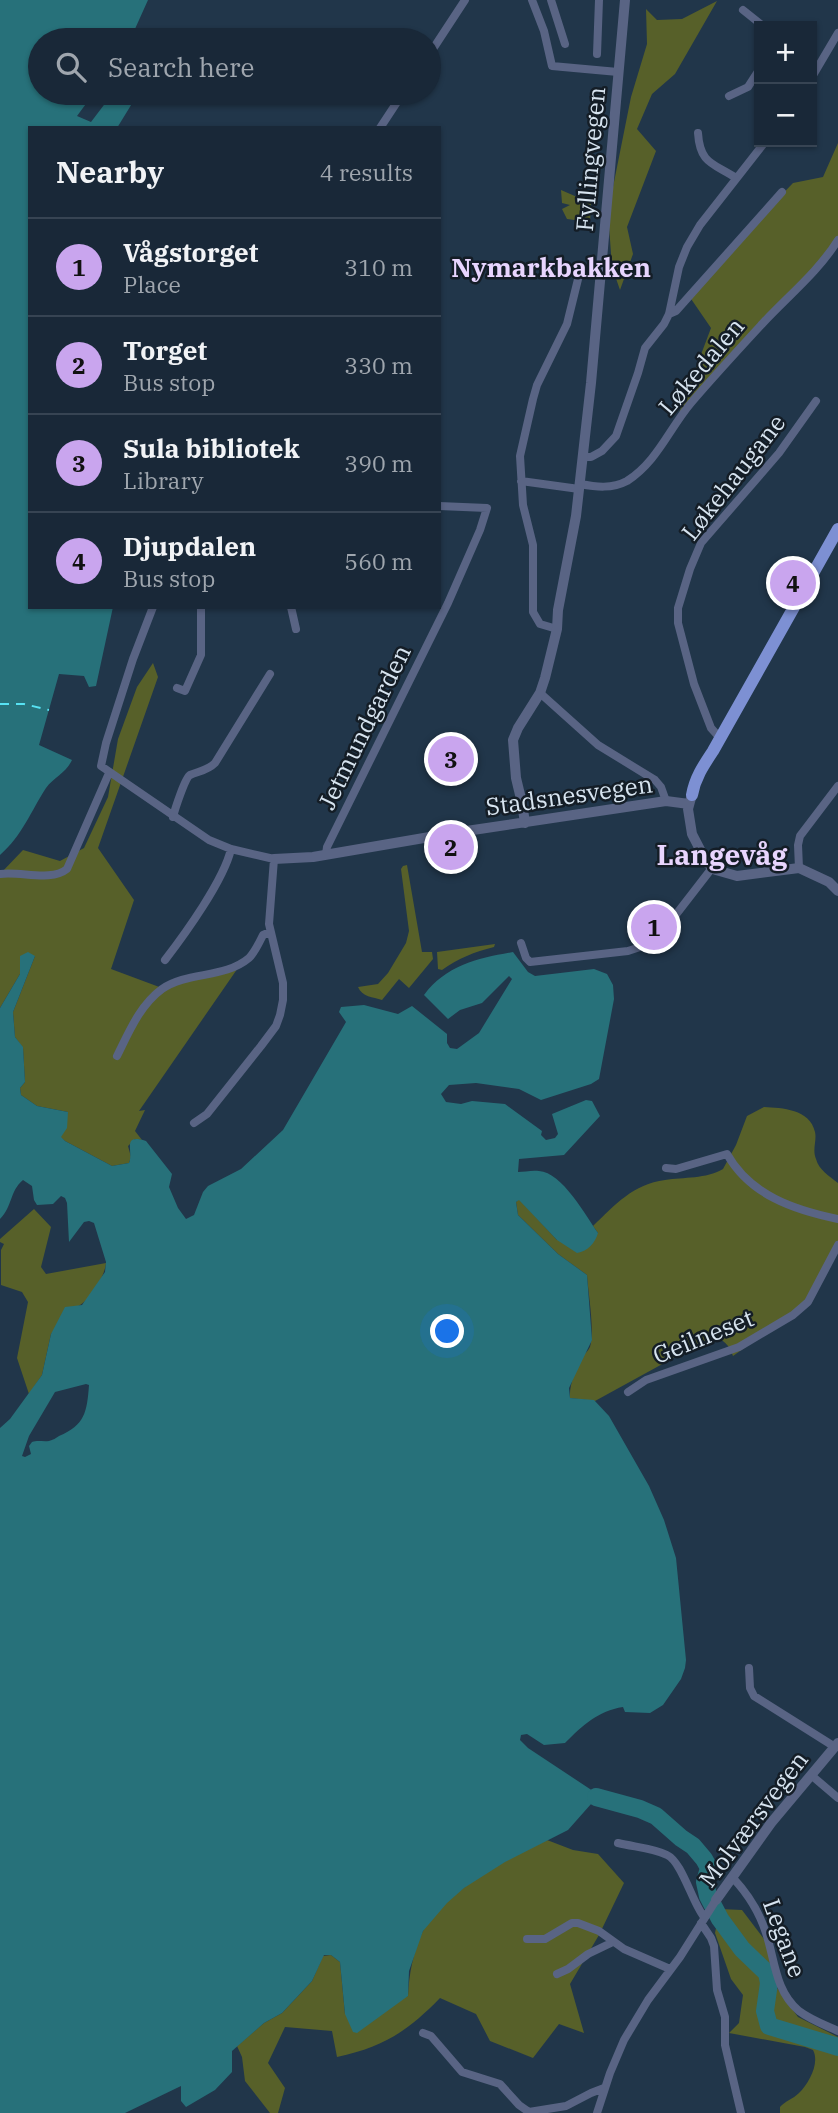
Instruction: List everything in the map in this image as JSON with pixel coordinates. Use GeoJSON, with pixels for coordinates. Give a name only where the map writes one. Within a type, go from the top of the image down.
{"type":"FeatureCollection","features":[{"type":"Feature","properties":{"kind":"main road"},"geometry":{"type":"LineString","coordinates":[[690,799],[700,785],[720,738],[838,528]]}},
{"type":"Feature","properties":{"kind":"street"},"geometry":{"type":"LineString","coordinates":[[441,37],[465,0]]}},
{"type":"Feature","properties":{"kind":"street"},"geometry":{"type":"LineString","coordinates":[[532,0],[544,32],[552,66],[618,72]]}},
{"type":"Feature","properties":{"kind":"street"},"geometry":{"type":"LineString","coordinates":[[551,0],[565,44]]}},
{"type":"Feature","properties":{"kind":"street"},"geometry":{"type":"LineString","coordinates":[[597,54],[599,0]]}},
{"type":"Feature","properties":{"kind":"street","name":"Fyllingvegen"},"geometry":{"type":"LineString","coordinates":[[525,823],[516,778],[513,740],[540,693],[557,629],[558,610],[576,516],[591,383],[625,0]]}},
{"type":"Feature","properties":{"kind":"street"},"geometry":{"type":"LineString","coordinates":[[743,10],[757,21]]}},
{"type":"Feature","properties":{"kind":"street"},"geometry":{"type":"LineString","coordinates":[[817,65],[838,33]]}},
{"type":"Feature","properties":{"kind":"street"},"geometry":{"type":"LineString","coordinates":[[729,96],[748,87],[754,78]]}},
{"type":"Feature","properties":{"kind":"street"},"geometry":{"type":"LineString","coordinates":[[381,126],[395,105]]}},
{"type":"Feature","properties":{"kind":"street"},"geometry":{"type":"LineString","coordinates":[[698,133],[699,147],[704,158],[736,178]]}},
{"type":"Feature","properties":{"kind":"street"},"geometry":{"type":"LineString","coordinates":[[582,457],[592,457],[602,452],[616,436],[645,348],[669,314],[679,267],[687,247],[700,225],[761,147]]}},
{"type":"Feature","properties":{"kind":"street"},"geometry":{"type":"LineString","coordinates":[[669,314],[676,311],[782,192]]}},
{"type":"Feature","properties":{"kind":"street","name":"Løkedalen"},"geometry":{"type":"LineString","coordinates":[[580,487],[613,486],[647,466],[690,405],[762,323],[820,265],[838,240]]}},
{"type":"Feature","properties":{"kind":"street","name":"Fyllingvegen"},"geometry":{"type":"LineString","coordinates":[[557,629],[541,624],[533,612],[533,545],[523,505],[520,456],[537,385],[567,324],[580,267]]}},
{"type":"Feature","properties":{"kind":"street","name":"Løkehaugane"},"geometry":{"type":"LineString","coordinates":[[720,738],[711,728],[694,684],[678,624],[678,608],[701,543],[779,453],[816,401]]}},
{"type":"Feature","properties":{"kind":"street"},"geometry":{"type":"LineString","coordinates":[[522,481],[580,487]]}},
{"type":"Feature","properties":{"kind":"street","name":"Jetmundgarden"},"geometry":{"type":"LineString","coordinates":[[326,854],[327,847],[448,603],[487,508],[441,506]]}},
{"type":"Feature","properties":{"kind":"street"},"geometry":{"type":"LineString","coordinates":[[0,874],[12,872],[55,875],[67,869],[109,773],[101,766],[103,750],[152,609]]}},
{"type":"Feature","properties":{"kind":"street"},"geometry":{"type":"LineString","coordinates":[[177,688],[185,691],[201,655],[201,609]]}},
{"type":"Feature","properties":{"kind":"street"},"geometry":{"type":"LineString","coordinates":[[291,609],[296,629]]}},
{"type":"Feature","properties":{"kind":"street"},"geometry":{"type":"LineString","coordinates":[[173,817],[184,781],[215,764],[270,674]]}},
{"type":"Feature","properties":{"kind":"street"},"geometry":{"type":"LineString","coordinates":[[540,693],[598,745],[655,780],[666,801]]}},
{"type":"Feature","properties":{"kind":"street","name":"Stadsnesvegen"},"geometry":{"type":"LineString","coordinates":[[109,773],[209,840],[231,849],[274,859],[313,857],[453,833],[690,799]]}},
{"type":"Feature","properties":{"kind":"street"},"geometry":{"type":"LineString","coordinates":[[799,868],[800,836],[838,786]]}},
{"type":"Feature","properties":{"kind":"street"},"geometry":{"type":"LineString","coordinates":[[690,799],[688,820],[692,834],[712,868],[737,876],[799,868],[829,882],[838,891]]}},
{"type":"Feature","properties":{"kind":"street"},"geometry":{"type":"LineString","coordinates":[[165,960],[217,881],[231,849]]}},
{"type":"Feature","properties":{"kind":"street"},"geometry":{"type":"LineString","coordinates":[[194,1123],[207,1114],[276,1026],[283,1000],[269,920],[274,859]]}},
{"type":"Feature","properties":{"kind":"street"},"geometry":{"type":"LineString","coordinates":[[521,943],[526,958],[530,961],[628,951],[646,945],[671,921],[712,868]]}},
{"type":"Feature","properties":{"kind":"street"},"geometry":{"type":"LineString","coordinates":[[117,1056],[144,1007],[163,988],[181,980],[218,973],[241,963],[254,952],[263,935],[270,932]]}},
{"type":"Feature","properties":{"kind":"street"},"geometry":{"type":"LineString","coordinates":[[666,1168],[676,1169],[727,1154],[748,1180],[767,1195],[794,1209],[838,1219]]}},
{"type":"Feature","properties":{"kind":"street","name":"Geilneset"},"geometry":{"type":"LineString","coordinates":[[628,1392],[646,1380],[739,1347],[793,1315],[808,1301],[838,1245]]}},
{"type":"Feature","properties":{"kind":"street","name":"Molværsvegen"},"geometry":{"type":"LineString","coordinates":[[597,2113],[604,2088],[629,2032],[740,1865],[836,1745],[754,1696],[750,1688],[749,1668]]}},
{"type":"Feature","properties":{"kind":"street"},"geometry":{"type":"LineString","coordinates":[[811,1775],[838,1798]]}},
{"type":"Feature","properties":{"kind":"street","name":"Molværsvegen"},"geometry":{"type":"LineString","coordinates":[[618,1843],[670,1857],[678,1865],[693,1902],[705,1917]]}},
{"type":"Feature","properties":{"kind":"street","name":"Legane"},"geometry":{"type":"LineString","coordinates":[[733,1878],[754,1904],[766,1931],[776,1974],[786,1997],[807,2017],[838,2031]]}},
{"type":"Feature","properties":{"kind":"street"},"geometry":{"type":"LineString","coordinates":[[705,1917],[714,1946],[717,1990],[725,2017],[725,2045],[741,2113]]}},
{"type":"Feature","properties":{"kind":"street"},"geometry":{"type":"LineString","coordinates":[[527,1939],[545,1938],[572,1923],[578,1923],[599,1931],[613,1942],[670,1969]]}},
{"type":"Feature","properties":{"kind":"street"},"geometry":{"type":"LineString","coordinates":[[557,1974],[613,1942]]}},
{"type":"Feature","properties":{"kind":"street"},"geometry":{"type":"LineString","coordinates":[[423,2033],[431,2036],[462,2072],[500,2084],[529,2112],[566,2106],[604,2088]]}},
{"type":"Feature","properties":{"kind":"shaded area"},"geometry":{"type":"Polygon","coordinates":[[[0,0],[148,0],[135,28],[28,28],[28,105],[85,105],[77,116],[91,122],[104,105],[131,105],[118,126],[28,126],[28,609],[113,609],[96,686],[89,687],[84,676],[59,674],[39,745],[72,760],[46,788],[20,832],[0,855],[0,0]]]}},
{"type":"Feature","properties":{"kind":"shaded area"},"geometry":{"type":"Polygon","coordinates":[[[717,1],[675,74],[652,94],[637,129],[656,151],[627,227],[633,254],[620,290],[612,267],[608,212],[631,97],[647,44],[646,9],[657,20],[682,19],[717,1]]]}},
{"type":"Feature","properties":{"kind":"shaded area"},"geometry":{"type":"Polygon","coordinates":[[[838,143],[838,241],[679,413],[711,328],[687,293],[793,183],[823,177],[838,143]]]}},
{"type":"Feature","properties":{"kind":"shaded area"},"geometry":{"type":"Polygon","coordinates":[[[561,190],[591,203],[590,222],[567,219],[562,209],[570,205],[562,203],[561,190]]]}},
{"type":"Feature","properties":{"kind":"shaded area"},"geometry":{"type":"Polygon","coordinates":[[[153,663],[158,677],[98,848],[134,900],[111,969],[162,988],[240,965],[139,1111],[145,1110],[135,1131],[142,1140],[135,1139],[128,1146],[131,1157],[129,1163],[112,1166],[60,1137],[68,1112],[37,1106],[21,1095],[20,1088],[25,1082],[23,1048],[15,1037],[13,1012],[35,956],[20,959],[20,974],[0,1008],[0,874],[23,850],[60,861],[84,848],[108,797],[118,739],[137,687],[153,663]]]}},
{"type":"Feature","properties":{"kind":"shaded area"},"geometry":{"type":"Polygon","coordinates":[[[407,865],[422,952],[432,952],[433,959],[409,988],[399,979],[382,1000],[365,995],[358,987],[378,984],[406,943],[409,931],[401,869],[407,865]]]}},
{"type":"Feature","properties":{"kind":"shaded area"},"geometry":{"type":"Polygon","coordinates":[[[495,944],[494,947],[467,956],[442,970],[438,969],[437,952],[495,944]]]}},
{"type":"Feature","properties":{"kind":"shaded area"},"geometry":{"type":"Polygon","coordinates":[[[28,952],[35,956],[13,1012],[15,1037],[23,1047],[25,1082],[20,1088],[21,1095],[37,1106],[68,1112],[67,1128],[61,1137],[112,1166],[129,1163],[131,1141],[146,1141],[172,1174],[169,1187],[186,1219],[194,1215],[208,1186],[241,1169],[283,1130],[346,1022],[339,1012],[341,1007],[364,1005],[398,1014],[412,1006],[447,1034],[450,1048],[457,1049],[479,1033],[512,979],[509,976],[482,1003],[460,1010],[448,1019],[424,995],[442,976],[464,964],[513,952],[528,972],[535,976],[594,969],[607,974],[613,985],[614,999],[599,1079],[541,1100],[519,1089],[476,1083],[449,1085],[441,1094],[446,1102],[505,1104],[542,1131],[541,1135],[546,1140],[555,1138],[558,1134],[552,1114],[586,1100],[592,1101],[600,1116],[564,1155],[519,1159],[518,1172],[548,1173],[565,1187],[598,1233],[590,1246],[577,1253],[557,1240],[519,1200],[516,1202],[518,1215],[558,1254],[587,1275],[592,1340],[569,1388],[570,1398],[594,1400],[609,1416],[649,1486],[664,1520],[676,1558],[686,1660],[681,1679],[663,1705],[650,1713],[625,1712],[623,1707],[606,1712],[598,1715],[565,1743],[544,1745],[527,1734],[521,1735],[520,1740],[528,1748],[599,1795],[568,1830],[505,1862],[464,1888],[447,1903],[423,1931],[409,1971],[408,1996],[357,2033],[353,2032],[345,2014],[340,1962],[331,1955],[324,1955],[312,1981],[282,2013],[264,2023],[232,2051],[232,2072],[215,2090],[186,2107],[181,2101],[181,2086],[125,2113],[0,2113],[0,1428],[10,1419],[42,1375],[51,1334],[65,1307],[82,1305],[105,1272],[106,1262],[94,1223],[84,1222],[69,1242],[65,1198],[61,1196],[53,1204],[37,1205],[32,1186],[23,1180],[15,1189],[0,1219],[0,1008],[20,974],[20,956],[28,952]],[[89,1385],[55,1392],[29,1436],[22,1456],[31,1454],[29,1446],[32,1442],[52,1440],[68,1432],[79,1422],[87,1403],[89,1385]]]}},
{"type":"Feature","properties":{"kind":"shaded area"},"geometry":{"type":"Polygon","coordinates":[[[764,1107],[794,1111],[812,1124],[817,1163],[838,1183],[838,1243],[806,1304],[733,1356],[724,1342],[708,1339],[595,1401],[570,1398],[574,1377],[591,1340],[592,1322],[587,1275],[558,1254],[518,1215],[516,1202],[519,1199],[557,1240],[598,1233],[593,1226],[625,1197],[643,1186],[665,1180],[702,1176],[723,1169],[747,1116],[764,1107]]]}},
{"type":"Feature","properties":{"kind":"shaded area"},"geometry":{"type":"Polygon","coordinates":[[[34,1209],[51,1227],[41,1267],[46,1274],[106,1263],[103,1275],[91,1295],[51,1334],[42,1375],[29,1394],[17,1358],[28,1302],[22,1292],[1,1285],[1,1250],[4,1244],[0,1239],[34,1209]]]}},
{"type":"Feature","properties":{"kind":"shaded area"},"geometry":{"type":"Polygon","coordinates":[[[547,1840],[573,1850],[598,1854],[624,1883],[599,1935],[570,1984],[584,2033],[559,2024],[533,2058],[490,2041],[476,2014],[440,1998],[405,2029],[381,2043],[337,2057],[332,2031],[285,2027],[268,2063],[285,2088],[278,2113],[270,2113],[245,2081],[242,2057],[237,2046],[264,2023],[282,2013],[312,1981],[323,1956],[331,1955],[340,1962],[345,2014],[408,1996],[416,1948],[422,1933],[444,1904],[477,1878],[547,1840]]]}},
{"type":"Feature","properties":{"kind":"shaded area"},"geometry":{"type":"Polygon","coordinates":[[[720,1909],[742,1910],[767,1943],[777,1988],[798,2017],[838,2037],[838,2113],[780,2113],[780,2107],[799,2093],[810,2078],[815,2061],[813,2050],[729,2033],[739,2023],[743,1995],[731,1979],[715,1933],[720,1909]]]}},
{"type":"Feature","properties":{"kind":"waterway"},"geometry":{"type":"LineString","coordinates":[[596,1797],[656,1816],[693,1846],[709,1868],[705,1882],[708,1896],[720,1919],[742,1949],[767,1973],[769,1983],[765,2011],[769,2026],[838,2047]]}},
{"type":"Feature","properties":{"kind":"ferry route"},"geometry":{"type":"LineString","coordinates":[[0,704],[24,704],[49,710]]}},
{"type":"Feature","properties":{"kind":"place","name":"Djupdalen"},"geometry":{"type":"Point","coordinates":[793,583]}},
{"type":"Feature","properties":{"kind":"place","name":"Sula bibliotek"},"geometry":{"type":"Point","coordinates":[451,759]}},
{"type":"Feature","properties":{"kind":"place","name":"Torget"},"geometry":{"type":"Point","coordinates":[451,847]}},
{"type":"Feature","properties":{"kind":"place","name":"Vågstorget"},"geometry":{"type":"Point","coordinates":[654,927]}},
{"type":"Feature","properties":{"kind":"district","name":"Nymarkbakken"},"geometry":{"type":"Point","coordinates":[551,267]}},
{"type":"Feature","properties":{"kind":"district","name":"Langevåg"},"geometry":{"type":"Point","coordinates":[722,854]}}]}
